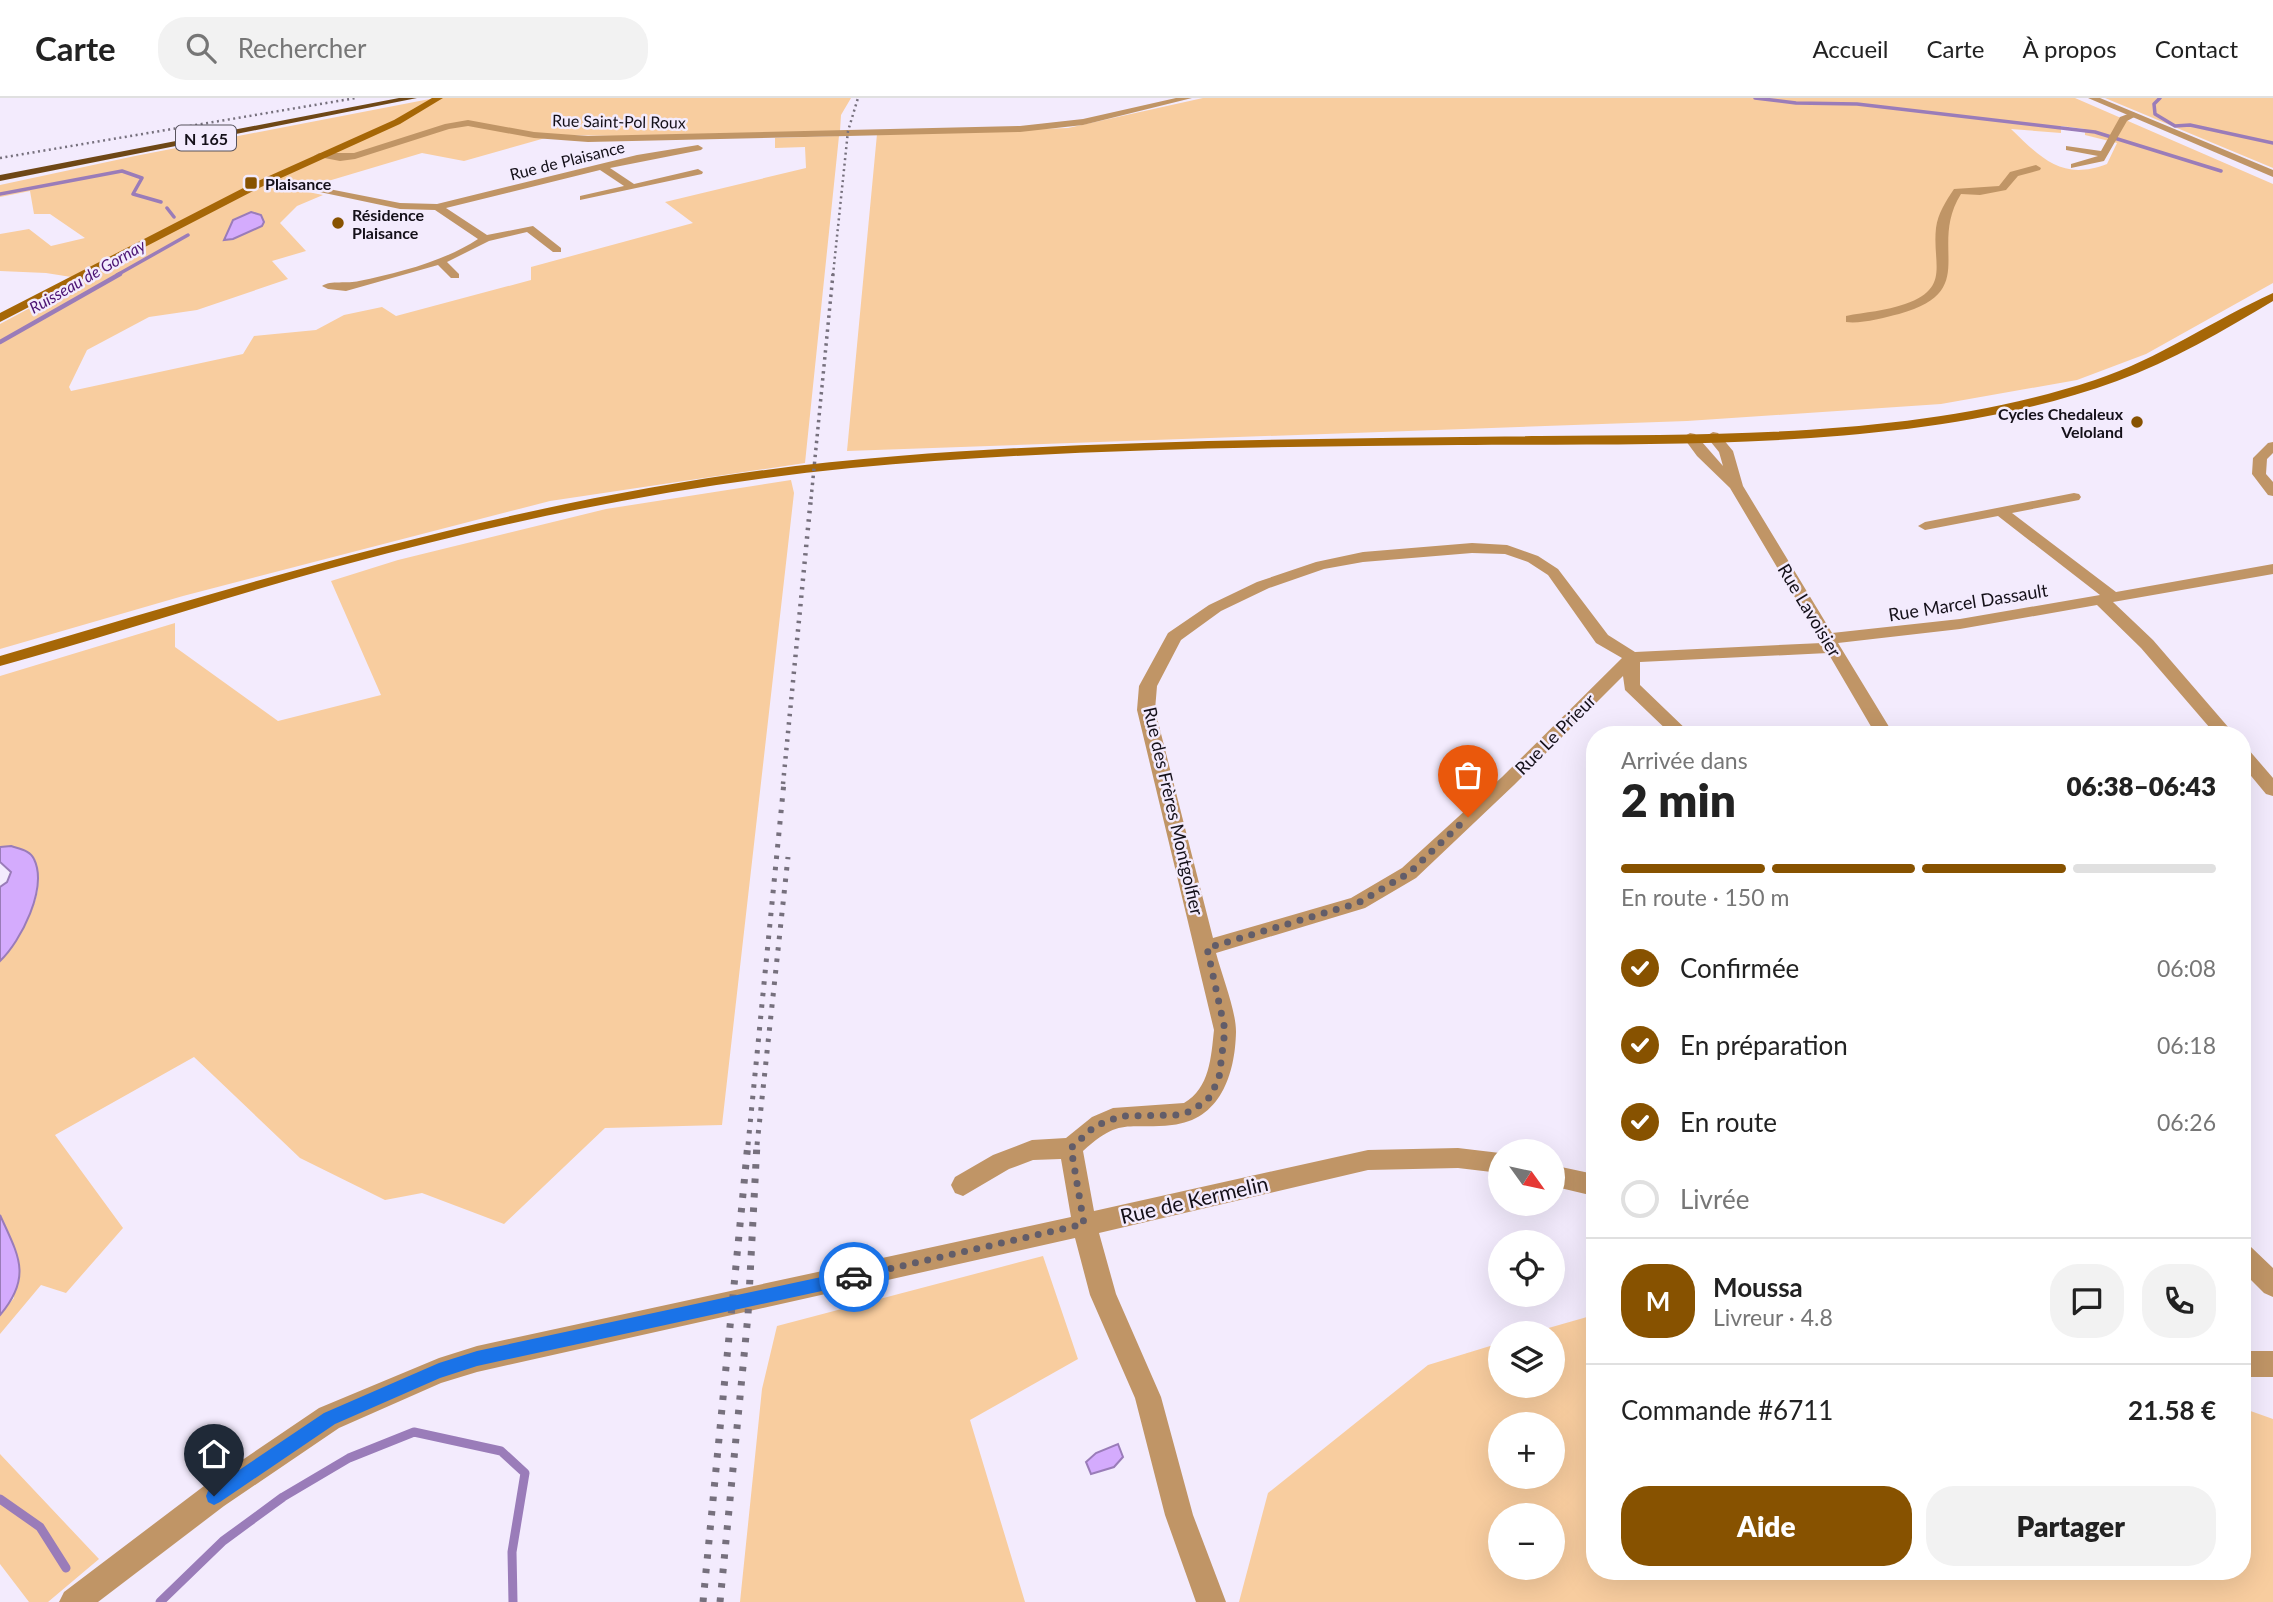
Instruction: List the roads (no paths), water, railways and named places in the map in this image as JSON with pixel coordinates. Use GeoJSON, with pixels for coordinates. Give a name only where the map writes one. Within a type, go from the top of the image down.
{"type":"FeatureCollection","features":[{"type":"Feature","properties":{"kind":"highway","name":"N 165"},"geometry":{"type":"LineString","coordinates":[[0,170],[389,98]]}},
{"type":"Feature","properties":{"kind":"highway","name":"N 165"},"geometry":{"type":"LineString","coordinates":[[0,177],[413,98]]}},
{"type":"Feature","properties":{"kind":"main road"},"geometry":{"type":"LineString","coordinates":[[0,318],[268,180],[397,122],[439,98]]}},
{"type":"Feature","properties":{"kind":"main road"},"geometry":{"type":"LineString","coordinates":[[0,661],[379,550],[526,515],[650,491],[832,466],[961,455],[1124,448],[1690,437],[1898,425],[2033,401],[2101,383],[2171,353],[2273,296]]}},
{"type":"Feature","properties":{"kind":"street"},"geometry":{"type":"LineString","coordinates":[[859,133],[1052,127],[1188,98]]}},
{"type":"Feature","properties":{"kind":"street"},"geometry":{"type":"LineString","coordinates":[[2092,98],[2273,177]]}},
{"type":"Feature","properties":{"kind":"street"},"geometry":{"type":"LineString","coordinates":[[2074,166],[2091,164],[2101,159],[2123,119],[2133,115]]}},
{"type":"Feature","properties":{"kind":"street","name":"Rue Saint-Pol Roux"},"geometry":{"type":"LineString","coordinates":[[319,156],[355,156],[448,126],[468,123],[561,138],[859,133]]}},
{"type":"Feature","properties":{"kind":"street","name":"Rue de Plaisance"},"geometry":{"type":"LineString","coordinates":[[268,180],[400,206],[437,207],[666,153],[731,144],[742,141],[744,136]]}},
{"type":"Feature","properties":{"kind":"street"},"geometry":{"type":"LineString","coordinates":[[2068,148],[2104,154]]}},
{"type":"Feature","properties":{"kind":"street"},"geometry":{"type":"LineString","coordinates":[[601,167],[632,187]]}},
{"type":"Feature","properties":{"kind":"street"},"geometry":{"type":"LineString","coordinates":[[1850,319],[1904,309],[1927,300],[1937,288],[1944,267],[1941,231],[1945,211],[1958,191],[1980,192],[2002,188],[2014,174],[2036,168]]}},
{"type":"Feature","properties":{"kind":"street"},"geometry":{"type":"LineString","coordinates":[[584,198],[698,172]]}},
{"type":"Feature","properties":{"kind":"street"},"geometry":{"type":"LineString","coordinates":[[437,207],[485,239]]}},
{"type":"Feature","properties":{"kind":"street"},"geometry":{"type":"LineString","coordinates":[[328,286],[346,288],[439,260],[478,246],[485,239],[529,228],[557,250]]}},
{"type":"Feature","properties":{"kind":"street"},"geometry":{"type":"LineString","coordinates":[[439,260],[455,276]]}},
{"type":"Feature","properties":{"kind":"street","name":"Rue Lavoisier"},"geometry":{"type":"LineString","coordinates":[[1713,436],[1726,451],[1736,486],[1880,726]]}},
{"type":"Feature","properties":{"kind":"street","name":"Rue Lavoisier"},"geometry":{"type":"LineString","coordinates":[[1690,437],[1702,453],[1736,486]]}},
{"type":"Feature","properties":{"kind":"street"},"geometry":{"type":"LineString","coordinates":[[2273,446],[2260,458],[2259,474],[2273,492]]}},
{"type":"Feature","properties":{"kind":"street"},"geometry":{"type":"LineString","coordinates":[[1925,526],[2074,497]]}},
{"type":"Feature","properties":{"kind":"street","name":"Rue Marcel Dassault"},"geometry":{"type":"LineString","coordinates":[[2000,511],[2108,599]]}},
{"type":"Feature","properties":{"kind":"street","name":"Rue des Frères Montgolfier"},"geometry":{"type":"LineString","coordinates":[[1192,1111],[1210,1097],[1219,1078],[1225,1030],[1207,948],[1146,710],[1148,686],[1174,638],[1215,608],[1263,585],[1321,565],[1363,556],[1472,548],[1507,550],[1533,559],[1553,572],[1602,639],[1632,657]]}},
{"type":"Feature","properties":{"kind":"street","name":"Rue Marcel Dassault"},"geometry":{"type":"LineString","coordinates":[[1830,644],[2273,569]]}},
{"type":"Feature","properties":{"kind":"street"},"geometry":{"type":"LineString","coordinates":[[2108,599],[2218,726]]}},
{"type":"Feature","properties":{"kind":"street"},"geometry":{"type":"LineString","coordinates":[[1673,726],[1631,686],[1632,657],[1830,644]]}},
{"type":"Feature","properties":{"kind":"street","name":"Rue Le Prieur"},"geometry":{"type":"LineString","coordinates":[[1207,948],[1358,903],[1409,873],[1632,657]]}},
{"type":"Feature","properties":{"kind":"street"},"geometry":{"type":"LineString","coordinates":[[2251,764],[2273,790]]}},
{"type":"Feature","properties":{"kind":"street"},"geometry":{"type":"LineString","coordinates":[[963,1185],[1000,1162],[1032,1150],[1071,1148],[1095,1126],[1121,1116],[1176,1115],[1192,1111]]}},
{"type":"Feature","properties":{"kind":"street"},"geometry":{"type":"LineString","coordinates":[[1071,1148],[1084,1224],[1103,1295],[1148,1397],[1179,1515],[1211,1602]]}},
{"type":"Feature","properties":{"kind":"street","name":"Rue de Kermelin"},"geometry":{"type":"LineString","coordinates":[[74,1602],[214,1496],[329,1418],[439,1371],[477,1359],[1368,1160],[1458,1158],[1488,1162]]}},
{"type":"Feature","properties":{"kind":"street"},"geometry":{"type":"LineString","coordinates":[[1565,1178],[1586,1183]]}},
{"type":"Feature","properties":{"kind":"street"},"geometry":{"type":"LineString","coordinates":[[2251,1264],[2273,1285]]}},
{"type":"Feature","properties":{"kind":"street"},"geometry":{"type":"LineString","coordinates":[[2251,1364],[2273,1364]]}},
{"type":"Feature","properties":{"kind":"waterway"},"geometry":{"type":"LineString","coordinates":[[1755,98],[1796,103],[1857,104],[2095,132],[2221,171]]}},
{"type":"Feature","properties":{"kind":"waterway"},"geometry":{"type":"LineString","coordinates":[[2160,98],[2154,104],[2155,114],[2175,126],[2190,125],[2273,143]]}},
{"type":"Feature","properties":{"kind":"waterway"},"geometry":{"type":"LineString","coordinates":[[0,194],[122,171],[142,178],[133,194],[161,202]]}},
{"type":"Feature","properties":{"kind":"waterway"},"geometry":{"type":"LineString","coordinates":[[167,208],[174,217]]}},
{"type":"Feature","properties":{"kind":"waterway","name":"Ruisseau de Gornay"},"geometry":{"type":"LineString","coordinates":[[117,275],[188,235]]}},
{"type":"Feature","properties":{"kind":"waterway","name":"Ruisseau de Gornay"},"geometry":{"type":"LineString","coordinates":[[0,342],[120,274]]}},
{"type":"Feature","properties":{"kind":"waterway","name":"Ruisseau de Gornay"},"geometry":{"type":"LineString","coordinates":[[160,1602],[223,1541],[283,1497],[349,1458],[414,1432],[501,1451],[525,1473],[512,1552],[513,1602]]}},
{"type":"Feature","properties":{"kind":"waterway","name":"Ruisseau de Gornay"},"geometry":{"type":"LineString","coordinates":[[0,1499],[40,1527],[66,1568]]}},
{"type":"Feature","properties":{"kind":"railway"},"geometry":{"type":"LineString","coordinates":[[0,158],[356,98]]}},
{"type":"Feature","properties":{"kind":"railway"},"geometry":{"type":"LineString","coordinates":[[833,275],[848,131],[858,98]]}},
{"type":"Feature","properties":{"kind":"railway"},"geometry":{"type":"LineString","coordinates":[[811,499],[833,274]]}},
{"type":"Feature","properties":{"kind":"railway"},"geometry":{"type":"LineString","coordinates":[[783,784],[811,497]]}},
{"type":"Feature","properties":{"kind":"railway"},"geometry":{"type":"LineString","coordinates":[[748,1145],[784,782]]}},
{"type":"Feature","properties":{"kind":"railway"},"geometry":{"type":"LineString","coordinates":[[757,1145],[788,857]]}},
{"type":"Feature","properties":{"kind":"railway"},"geometry":{"type":"LineString","coordinates":[[703,1602],[748,1143]]}},
{"type":"Feature","properties":{"kind":"railway"},"geometry":{"type":"LineString","coordinates":[[720,1602],[748,1315],[757,1143]]}},
{"type":"Feature","properties":{"kind":"place","name":"Plaisance"},"geometry":{"type":"Point","coordinates":[251,183]}},
{"type":"Feature","properties":{"kind":"place","name":"Résidence Plaisance"},"geometry":{"type":"Point","coordinates":[338,223]}},
{"type":"Feature","properties":{"kind":"place","name":"Cycles Chedaleux Veloland"},"geometry":{"type":"Point","coordinates":[2137,422]}}]}
